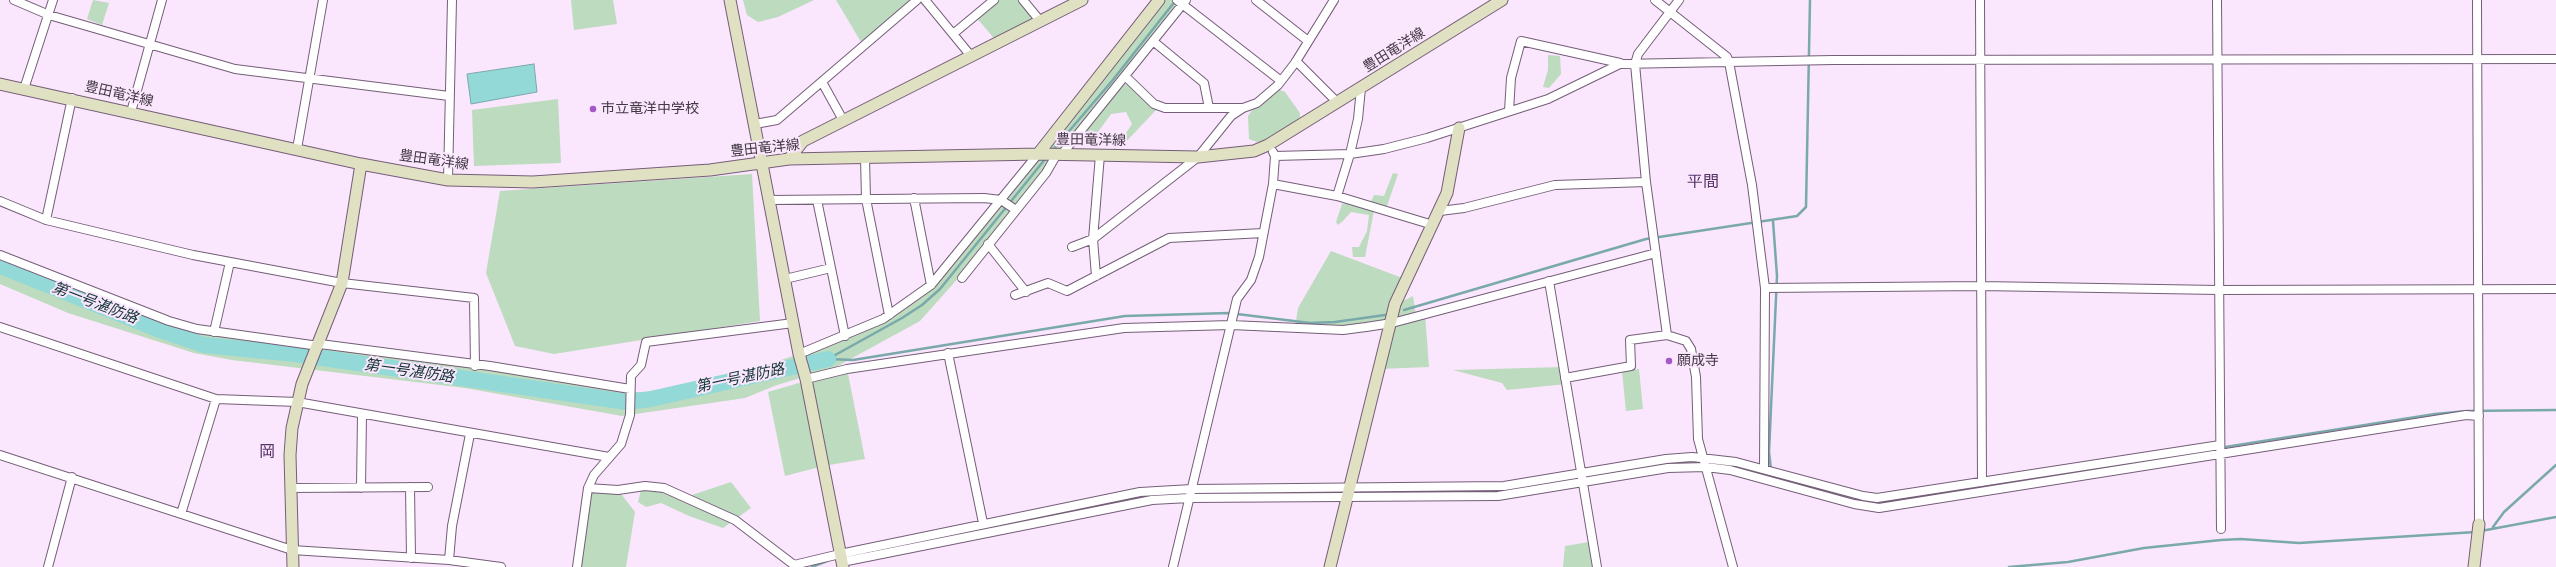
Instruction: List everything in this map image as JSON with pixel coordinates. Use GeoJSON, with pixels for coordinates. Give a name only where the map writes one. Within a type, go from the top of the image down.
{"type":"FeatureCollection","features":[{"type":"Feature","properties":{"kind":"street"},"geometry":{"type":"LineString","coordinates":[[14,0],[49,15],[236,69],[449,96]]}},
{"type":"Feature","properties":{"kind":"street"},"geometry":{"type":"LineString","coordinates":[[24,89],[53,0]]}},
{"type":"Feature","properties":{"kind":"street"},"geometry":{"type":"LineString","coordinates":[[131,112],[162,0]]}},
{"type":"Feature","properties":{"kind":"street"},"geometry":{"type":"LineString","coordinates":[[297,148],[324,0]]}},
{"type":"Feature","properties":{"kind":"street"},"geometry":{"type":"LineString","coordinates":[[448,180],[452,0]]}},
{"type":"Feature","properties":{"kind":"street"},"geometry":{"type":"LineString","coordinates":[[730,0],[785,279],[798,354],[806,379],[842,561]]}},
{"type":"Feature","properties":{"kind":"street"},"geometry":{"type":"LineString","coordinates":[[755,124],[777,120],[917,0]]}},
{"type":"Feature","properties":{"kind":"street"},"geometry":{"type":"LineString","coordinates":[[925,0],[971,56]]}},
{"type":"Feature","properties":{"kind":"street"},"geometry":{"type":"LineString","coordinates":[[953,34],[994,0]]}},
{"type":"Feature","properties":{"kind":"street"},"geometry":{"type":"LineString","coordinates":[[1023,0],[1041,22]]}},
{"type":"Feature","properties":{"kind":"street"},"geometry":{"type":"LineString","coordinates":[[789,159],[803,141],[1082,0]]}},
{"type":"Feature","properties":{"kind":"street"},"geometry":{"type":"LineString","coordinates":[[798,354],[845,336],[889,315],[931,285],[1038,154],[1159,0]]}},
{"type":"Feature","properties":{"kind":"street"},"geometry":{"type":"LineString","coordinates":[[1256,0],[1308,41]]}},
{"type":"Feature","properties":{"kind":"street"},"geometry":{"type":"LineString","coordinates":[[1072,247],[1093,238],[1198,157],[1230,116],[1243,108],[1257,103],[1281,81],[1296,61],[1334,0]]}},
{"type":"Feature","properties":{"kind":"street","name":"豊田竜洋線"},"geometry":{"type":"LineString","coordinates":[[0,84],[72,98],[297,148],[361,164],[448,180],[533,182],[710,170],[789,159],[1038,154],[1198,157],[1254,151],[1268,145],[1502,0]]}},
{"type":"Feature","properties":{"kind":"street"},"geometry":{"type":"LineString","coordinates":[[1655,0],[1727,57],[1729,62],[1752,185],[1765,288],[1764,469]]}},
{"type":"Feature","properties":{"kind":"street"},"geometry":{"type":"LineString","coordinates":[[1668,335],[1646,182],[1635,64],[1638,54],[1679,0]]}},
{"type":"Feature","properties":{"kind":"street"},"geometry":{"type":"LineString","coordinates":[[1980,0],[1979,61],[1982,482]]}},
{"type":"Feature","properties":{"kind":"street"},"geometry":{"type":"LineString","coordinates":[[2217,0],[2221,529]]}},
{"type":"Feature","properties":{"kind":"street"},"geometry":{"type":"LineString","coordinates":[[2474,567],[2480,524],[2477,0]]}},
{"type":"Feature","properties":{"kind":"street"},"geometry":{"type":"LineString","coordinates":[[962,278],[1060,154],[1153,41],[1182,2],[1281,81]]}},
{"type":"Feature","properties":{"kind":"street"},"geometry":{"type":"LineString","coordinates":[[1153,41],[1204,84],[1209,108]]}},
{"type":"Feature","properties":{"kind":"street"},"geometry":{"type":"LineString","coordinates":[[1509,112],[1511,78],[1521,41],[1620,64],[1729,62],[2556,58]]}},
{"type":"Feature","properties":{"kind":"street"},"geometry":{"type":"LineString","coordinates":[[1296,61],[1338,103]]}},
{"type":"Feature","properties":{"kind":"street"},"geometry":{"type":"LineString","coordinates":[[1275,156],[1350,154],[1384,149],[1459,128],[1548,99],[1620,64]]}},
{"type":"Feature","properties":{"kind":"street"},"geometry":{"type":"LineString","coordinates":[[1125,76],[1154,104],[1165,108],[1243,108]]}},
{"type":"Feature","properties":{"kind":"street"},"geometry":{"type":"LineString","coordinates":[[822,82],[843,120]]}},
{"type":"Feature","properties":{"kind":"street"},"geometry":{"type":"LineString","coordinates":[[1337,196],[1350,154],[1358,119],[1361,88]]}},
{"type":"Feature","properties":{"kind":"street"},"geometry":{"type":"LineString","coordinates":[[46,220],[72,98]]}},
{"type":"Feature","properties":{"kind":"street"},"geometry":{"type":"LineString","coordinates":[[1330,567],[1392,323],[1395,304],[1440,211],[1454,161],[1459,128]]}},
{"type":"Feature","properties":{"kind":"street"},"geometry":{"type":"LineString","coordinates":[[1172,567],[1237,300],[1251,280],[1259,258],[1273,184],[1275,156],[1268,145]]}},
{"type":"Feature","properties":{"kind":"street"},"geometry":{"type":"LineString","coordinates":[[1096,276],[1093,238],[1100,155]]}},
{"type":"Feature","properties":{"kind":"street"},"geometry":{"type":"LineString","coordinates":[[865,158],[866,199],[889,315]]}},
{"type":"Feature","properties":{"kind":"street"},"geometry":{"type":"LineString","coordinates":[[293,567],[291,488],[292,428],[297,402],[320,345],[342,283],[361,164]]}},
{"type":"Feature","properties":{"kind":"street"},"geometry":{"type":"LineString","coordinates":[[1440,211],[1464,208],[1555,185],[1646,182]]}},
{"type":"Feature","properties":{"kind":"street"},"geometry":{"type":"LineString","coordinates":[[1273,184],[1337,196],[1433,225]]}},
{"type":"Feature","properties":{"kind":"street"},"geometry":{"type":"LineString","coordinates":[[769,200],[914,198],[1001,200],[1016,210]]}},
{"type":"Feature","properties":{"kind":"street"},"geometry":{"type":"LineString","coordinates":[[914,198],[931,285]]}},
{"type":"Feature","properties":{"kind":"street"},"geometry":{"type":"LineString","coordinates":[[817,200],[845,336]]}},
{"type":"Feature","properties":{"kind":"street"},"geometry":{"type":"LineString","coordinates":[[0,201],[46,220],[230,262],[342,283],[474,298],[475,366]]}},
{"type":"Feature","properties":{"kind":"street"},"geometry":{"type":"LineString","coordinates":[[1015,296],[1048,283],[1067,292],[1169,238],[1263,233]]}},
{"type":"Feature","properties":{"kind":"street"},"geometry":{"type":"LineString","coordinates":[[988,244],[1026,292]]}},
{"type":"Feature","properties":{"kind":"street"},"geometry":{"type":"LineString","coordinates":[[806,379],[847,368],[1124,328],[1231,325],[1343,330],[1392,323],[1656,253]]}},
{"type":"Feature","properties":{"kind":"street"},"geometry":{"type":"LineString","coordinates":[[0,255],[169,320],[214,332],[475,366],[630,391]]}},
{"type":"Feature","properties":{"kind":"street"},"geometry":{"type":"LineString","coordinates":[[214,332],[230,262]]}},
{"type":"Feature","properties":{"kind":"street"},"geometry":{"type":"LineString","coordinates":[[785,279],[832,268]]}},
{"type":"Feature","properties":{"kind":"street"},"geometry":{"type":"LineString","coordinates":[[1549,281],[1597,567]]}},
{"type":"Feature","properties":{"kind":"street"},"geometry":{"type":"LineString","coordinates":[[1765,288],[1981,286],[2218,290],[2556,289]]}},
{"type":"Feature","properties":{"kind":"street"},"geometry":{"type":"LineString","coordinates":[[578,567],[588,488],[594,476],[622,444],[630,415],[631,376],[641,365],[646,342],[793,323]]}},
{"type":"Feature","properties":{"kind":"street"},"geometry":{"type":"LineString","coordinates":[[0,328],[216,399],[297,402],[609,458]]}},
{"type":"Feature","properties":{"kind":"street"},"geometry":{"type":"LineString","coordinates":[[1565,378],[1631,366],[1630,340],[1668,335],[1686,341],[1691,349],[1696,377],[1696,422],[1703,458],[1733,567]]}},
{"type":"Feature","properties":{"kind":"street"},"geometry":{"type":"LineString","coordinates":[[948,354],[983,524]]}},
{"type":"Feature","properties":{"kind":"street"},"geometry":{"type":"LineString","coordinates":[[181,514],[216,399]]}},
{"type":"Feature","properties":{"kind":"street"},"geometry":{"type":"LineString","coordinates":[[361,488],[362,414]]}},
{"type":"Feature","properties":{"kind":"street"},"geometry":{"type":"LineString","coordinates":[[842,561],[983,524],[1140,492],[1192,488],[1498,496],[1668,468],[1706,467],[1730,470],[1854,504],[1878,508],[2466,415],[2479,416]]}},
{"type":"Feature","properties":{"kind":"street"},"geometry":{"type":"LineString","coordinates":[[449,560],[452,526],[470,434]]}},
{"type":"Feature","properties":{"kind":"street"},"geometry":{"type":"LineString","coordinates":[[588,488],[618,490],[645,486],[664,488],[735,520],[794,565],[842,561],[1128,504],[1190,498],[1504,486],[1666,459],[1703,458],[1764,469],[1862,496],[1877,498],[2220,445]]}},
{"type":"Feature","properties":{"kind":"street"},"geometry":{"type":"LineString","coordinates":[[0,455],[72,477],[292,550],[449,560],[501,567]]}},
{"type":"Feature","properties":{"kind":"street"},"geometry":{"type":"LineString","coordinates":[[48,567],[72,477]]}},
{"type":"Feature","properties":{"kind":"street"},"geometry":{"type":"LineString","coordinates":[[410,487],[411,558]]}},
{"type":"Feature","properties":{"kind":"street"},"geometry":{"type":"LineString","coordinates":[[291,488],[428,487]]}},
{"type":"Feature","properties":{"kind":"shaded area"},"geometry":{"type":"Polygon","coordinates":[[[93,0],[109,3],[102,25],[87,19],[93,0]]]}},
{"type":"Feature","properties":{"kind":"shaded area"},"geometry":{"type":"Polygon","coordinates":[[[571,0],[613,0],[617,24],[574,30],[571,0]]]}},
{"type":"Feature","properties":{"kind":"shaded area"},"geometry":{"type":"Polygon","coordinates":[[[743,0],[814,0],[778,17],[758,22],[747,15],[743,0]]]}},
{"type":"Feature","properties":{"kind":"shaded area"},"geometry":{"type":"Polygon","coordinates":[[[836,0],[917,0],[881,31],[861,42],[836,0]]]}},
{"type":"Feature","properties":{"kind":"shaded area"},"geometry":{"type":"Polygon","coordinates":[[[997,0],[1023,0],[1041,22],[998,43],[975,16],[997,0]]]}},
{"type":"Feature","properties":{"kind":"shaded area"},"geometry":{"type":"Polygon","coordinates":[[[1159,0],[1186,0],[1117,87],[1127,84],[1157,109],[1122,146],[1114,149],[1112,142],[1126,133],[1132,124],[1126,112],[1111,114],[1098,132],[1077,144],[1090,120],[986,247],[920,321],[834,368],[777,385],[745,398],[622,416],[465,388],[232,360],[194,353],[68,313],[0,284],[0,255],[188,326],[451,362],[630,392],[648,392],[727,378],[802,353],[863,328],[934,281],[1159,0]]]}},
{"type":"Feature","properties":{"kind":"shaded area"},"geometry":{"type":"Polygon","coordinates":[[[1548,55],[1560,56],[1561,74],[1549,88],[1543,87],[1548,70],[1548,55]]]}},
{"type":"Feature","properties":{"kind":"shaded area"},"geometry":{"type":"Polygon","coordinates":[[[534,64],[537,92],[471,104],[467,74],[534,64]]]}},
{"type":"Feature","properties":{"kind":"shaded area"},"geometry":{"type":"Polygon","coordinates":[[[1278,89],[1285,92],[1300,113],[1299,127],[1268,141],[1257,142],[1249,139],[1248,116],[1257,103],[1278,89]]]}},
{"type":"Feature","properties":{"kind":"shaded area"},"geometry":{"type":"Polygon","coordinates":[[[558,99],[561,163],[474,166],[472,110],[558,99]]]}},
{"type":"Feature","properties":{"kind":"shaded area"},"geometry":{"type":"Polygon","coordinates":[[[1393,173],[1398,174],[1387,206],[1370,204],[1374,195],[1384,196],[1393,173]]]}},
{"type":"Feature","properties":{"kind":"shaded area"},"geometry":{"type":"Polygon","coordinates":[[[752,174],[760,321],[554,354],[515,346],[486,273],[500,191],[752,174]]]}},
{"type":"Feature","properties":{"kind":"shaded area"},"geometry":{"type":"Polygon","coordinates":[[[1350,203],[1374,211],[1365,257],[1353,257],[1352,247],[1359,247],[1367,231],[1369,215],[1351,212],[1338,225],[1336,222],[1342,204],[1350,203]]]}},
{"type":"Feature","properties":{"kind":"shaded area"},"geometry":{"type":"Polygon","coordinates":[[[1331,251],[1405,279],[1395,305],[1413,296],[1416,316],[1425,314],[1429,367],[1380,369],[1392,323],[1343,330],[1295,328],[1298,308],[1331,251]]]}},
{"type":"Feature","properties":{"kind":"shaded area"},"geometry":{"type":"Polygon","coordinates":[[[1563,367],[1566,384],[1507,390],[1502,383],[1453,370],[1563,367]]]}},
{"type":"Feature","properties":{"kind":"shaded area"},"geometry":{"type":"Polygon","coordinates":[[[847,369],[865,459],[823,466],[785,476],[768,392],[847,369]]]}},
{"type":"Feature","properties":{"kind":"shaded area"},"geometry":{"type":"Polygon","coordinates":[[[1639,369],[1643,409],[1626,411],[1622,371],[1639,369]]]}},
{"type":"Feature","properties":{"kind":"shaded area"},"geometry":{"type":"Polygon","coordinates":[[[731,482],[751,508],[723,528],[689,516],[661,503],[646,507],[638,502],[642,486],[686,497],[731,482]]]}},
{"type":"Feature","properties":{"kind":"shaded area"},"geometry":{"type":"Polygon","coordinates":[[[588,488],[618,490],[635,512],[626,567],[580,567],[588,488]]]}},
{"type":"Feature","properties":{"kind":"shaded area"},"geometry":{"type":"Polygon","coordinates":[[[1589,542],[1595,567],[1563,567],[1565,546],[1589,542]]]}},
{"type":"Feature","properties":{"kind":"waterway"},"geometry":{"type":"LineString","coordinates":[[1052,151],[1112,81],[1176,0]]}},
{"type":"Feature","properties":{"kind":"waterway"},"geometry":{"type":"LineString","coordinates":[[1404,310],[1646,239],[1797,216],[1806,207],[1810,0]]}},
{"type":"Feature","properties":{"kind":"waterway"},"geometry":{"type":"LineString","coordinates":[[828,359],[902,318],[922,305],[940,289],[1046,158]]}},
{"type":"Feature","properties":{"kind":"waterway"},"geometry":{"type":"LineString","coordinates":[[1772,478],[1769,452],[1777,276],[1773,221]]}},
{"type":"Feature","properties":{"kind":"waterway","name":"第一号湛防路"},"geometry":{"type":"LineString","coordinates":[[0,266],[160,330],[204,345],[295,354],[627,402],[651,399],[828,359]]}},
{"type":"Feature","properties":{"kind":"waterway"},"geometry":{"type":"LineString","coordinates":[[828,359],[853,360],[1125,316],[1229,313],[1310,323],[1335,322],[1385,315]]}},
{"type":"Feature","properties":{"kind":"waterway"},"geometry":{"type":"LineString","coordinates":[[1882,501],[2435,414],[2467,411],[2556,410]]}},
{"type":"Feature","properties":{"kind":"waterway"},"geometry":{"type":"LineString","coordinates":[[1651,465],[1704,463]]}},
{"type":"Feature","properties":{"kind":"waterway"},"geometry":{"type":"LineString","coordinates":[[1717,464],[1747,469],[1766,476]]}},
{"type":"Feature","properties":{"kind":"waterway"},"geometry":{"type":"LineString","coordinates":[[2493,527],[2504,512],[2556,465]]}},
{"type":"Feature","properties":{"kind":"waterway"},"geometry":{"type":"LineString","coordinates":[[1521,487],[1547,483]]}},
{"type":"Feature","properties":{"kind":"waterway"},"geometry":{"type":"LineString","coordinates":[[1431,491],[1480,490]]}},
{"type":"Feature","properties":{"kind":"waterway"},"geometry":{"type":"LineString","coordinates":[[1830,493],[1875,501]]}},
{"type":"Feature","properties":{"kind":"waterway"},"geometry":{"type":"LineString","coordinates":[[1135,497],[1150,495]]}},
{"type":"Feature","properties":{"kind":"waterway"},"geometry":{"type":"LineString","coordinates":[[2481,531],[2556,517]]}},
{"type":"Feature","properties":{"kind":"waterway"},"geometry":{"type":"LineString","coordinates":[[910,544],[969,531]]}},
{"type":"Feature","properties":{"kind":"waterway"},"geometry":{"type":"LineString","coordinates":[[2009,567],[2068,562],[2144,548],[2221,540],[2241,539],[2299,543],[2476,532]]}},
{"type":"Feature","properties":{"kind":"waterway"},"geometry":{"type":"LineString","coordinates":[[812,567],[827,561]]}},
{"type":"Feature","properties":{"kind":"place","name":"市立竜洋中学校"},"geometry":{"type":"Point","coordinates":[593,109]}},
{"type":"Feature","properties":{"kind":"place","name":"願成寺"},"geometry":{"type":"Point","coordinates":[1669,361]}},
{"type":"Feature","properties":{"kind":"district","name":"平間"},"geometry":{"type":"Point","coordinates":[1703,182]}},
{"type":"Feature","properties":{"kind":"district","name":"岡"},"geometry":{"type":"Point","coordinates":[267,452]}}]}
